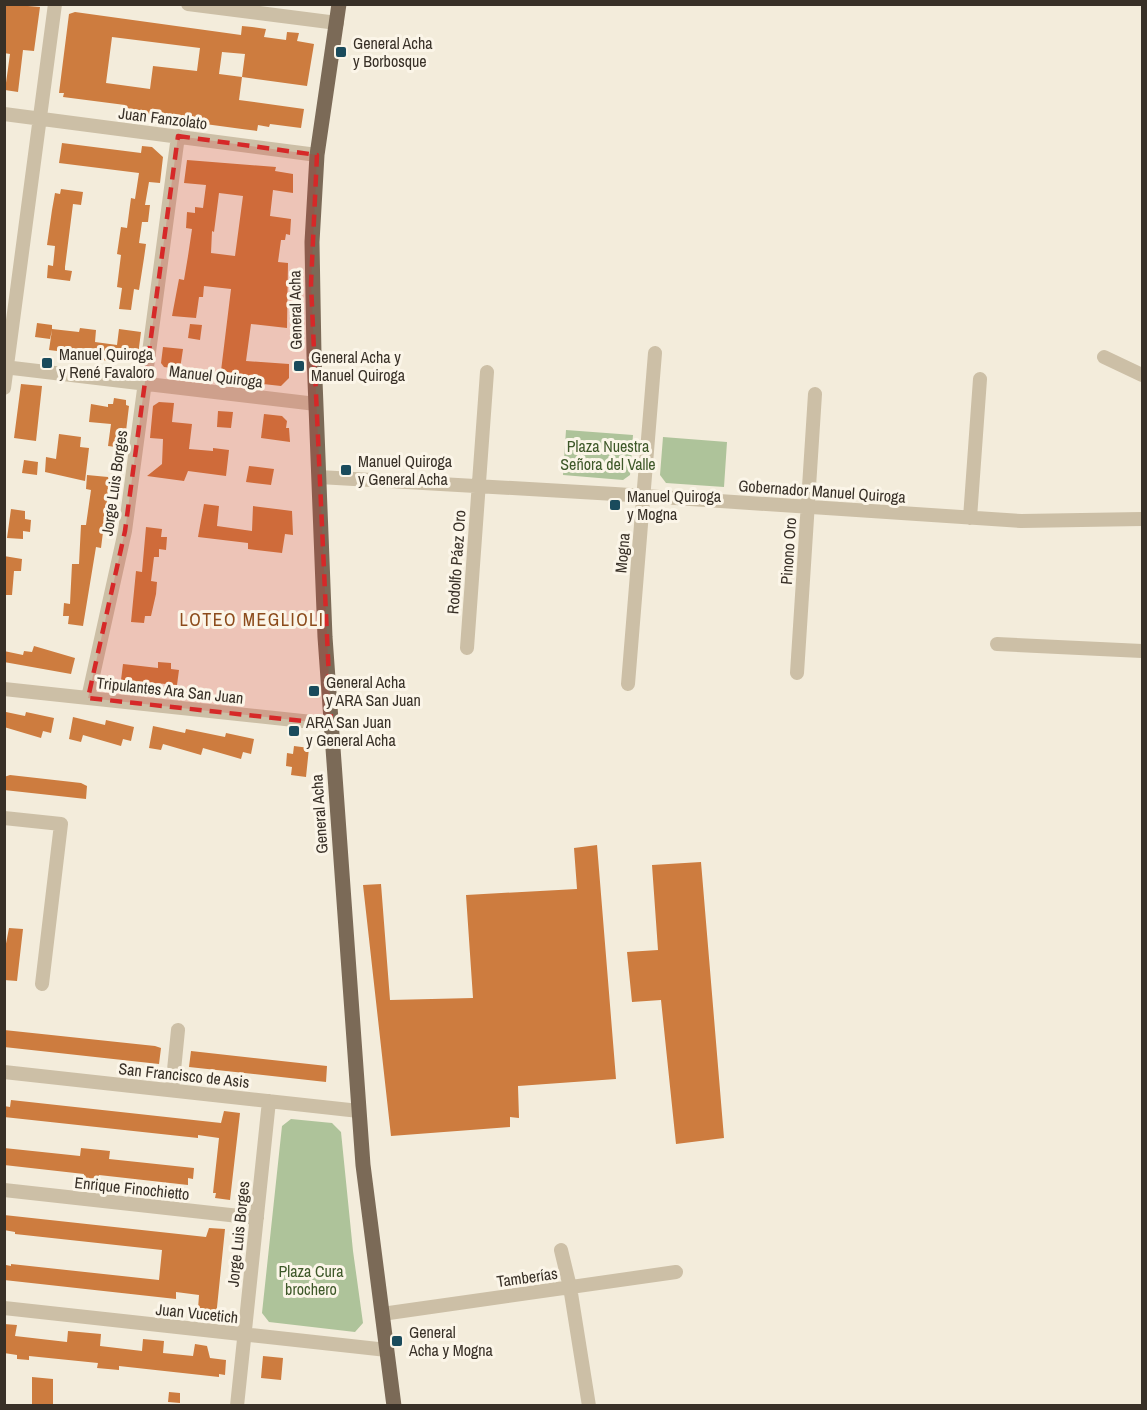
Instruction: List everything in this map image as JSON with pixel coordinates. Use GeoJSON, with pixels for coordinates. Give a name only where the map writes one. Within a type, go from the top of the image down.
{"type":"FeatureCollection","features":[{"type":"Feature","properties":{"kind":"main road","name":"General Acha"},"geometry":{"type":"LineString","coordinates":[[339,4],[317,155],[312,243],[316,404],[331,724],[359,1111],[394,1406]]}},
{"type":"Feature","properties":{"kind":"street"},"geometry":{"type":"LineString","coordinates":[[4,388],[55,4]]}},
{"type":"Feature","properties":{"kind":"street"},"geometry":{"type":"LineString","coordinates":[[188,4],[337,23]]}},
{"type":"Feature","properties":{"kind":"street","name":"Juan Fanzolato"},"geometry":{"type":"LineString","coordinates":[[4,114],[317,155]]}},
{"type":"Feature","properties":{"kind":"street","name":"Jorge Luis Borges"},"geometry":{"type":"LineString","coordinates":[[88,698],[125,531],[178,136]]}},
{"type":"Feature","properties":{"kind":"street","name":"Mogna"},"geometry":{"type":"LineString","coordinates":[[628,684],[655,353]]}},
{"type":"Feature","properties":{"kind":"street"},"geometry":{"type":"LineString","coordinates":[[1104,357],[1143,375]]}},
{"type":"Feature","properties":{"kind":"street","name":"Manuel Quiroga"},"geometry":{"type":"LineString","coordinates":[[6,367],[316,404]]}},
{"type":"Feature","properties":{"kind":"street","name":"Rodolfo Páez Oro"},"geometry":{"type":"LineString","coordinates":[[467,648],[487,372]]}},
{"type":"Feature","properties":{"kind":"street"},"geometry":{"type":"LineString","coordinates":[[970,518],[980,379]]}},
{"type":"Feature","properties":{"kind":"street","name":"Pinono Oro"},"geometry":{"type":"LineString","coordinates":[[797,673],[815,394]]}},
{"type":"Feature","properties":{"kind":"street","name":"Gobernador Manuel Quiroga"},"geometry":{"type":"LineString","coordinates":[[319,477],[1022,521],[1143,519]]}},
{"type":"Feature","properties":{"kind":"street"},"geometry":{"type":"LineString","coordinates":[[998,644],[1143,651]]}},
{"type":"Feature","properties":{"kind":"street","name":"Tripulantes Ara San Juan"},"geometry":{"type":"LineString","coordinates":[[4,689],[331,724]]}},
{"type":"Feature","properties":{"kind":"street"},"geometry":{"type":"LineString","coordinates":[[4,818],[61,824],[42,984]]}},
{"type":"Feature","properties":{"kind":"street"},"geometry":{"type":"LineString","coordinates":[[171,1090],[178,1030]]}},
{"type":"Feature","properties":{"kind":"street","name":"San Francisco de Asis"},"geometry":{"type":"LineString","coordinates":[[4,1072],[359,1111]]}},
{"type":"Feature","properties":{"kind":"street","name":"Jorge Luis Borges"},"geometry":{"type":"LineString","coordinates":[[237,1406],[269,1101]]}},
{"type":"Feature","properties":{"kind":"street","name":"Enrique Finochietto"},"geometry":{"type":"LineString","coordinates":[[4,1190],[257,1218]]}},
{"type":"Feature","properties":{"kind":"street"},"geometry":{"type":"LineString","coordinates":[[561,1250],[570,1287],[589,1406]]}},
{"type":"Feature","properties":{"kind":"street","name":"Tamberías"},"geometry":{"type":"LineString","coordinates":[[382,1314],[676,1272]]}},
{"type":"Feature","properties":{"kind":"street","name":"Juan Vucetich"},"geometry":{"type":"LineString","coordinates":[[4,1308],[387,1350]]}},
{"type":"Feature","properties":{"kind":"highlighted area"},"geometry":{"type":"Polygon","coordinates":[[[178,136],[317,155],[311,284],[331,724],[88,698],[125,531],[178,136]]]}},
{"type":"Feature","properties":{"kind":"green space","name":"Plaza Nuestra Señora del Valle"},"geometry":{"type":"Polygon","coordinates":[[[566,430],[633,435],[630,475],[623,480],[563,475],[566,430]]]}},
{"type":"Feature","properties":{"kind":"green space"},"geometry":{"type":"Polygon","coordinates":[[[663,437],[727,442],[724,487],[666,483],[660,475],[663,437]]]}},
{"type":"Feature","properties":{"kind":"green space","name":"Plaza Cura brochero"},"geometry":{"type":"Polygon","coordinates":[[[291,1119],[332,1123],[341,1132],[363,1323],[355,1332],[269,1322],[262,1313],[282,1126],[291,1119]]]}},
{"type":"Feature","properties":{"kind":"building"},"geometry":{"type":"Polygon","coordinates":[[[4,4],[40,7],[34,51],[23,50],[18,92],[5,90],[10,54],[4,53],[4,4]]]}},
{"type":"Feature","properties":{"kind":"building"},"geometry":{"type":"Polygon","coordinates":[[[75,12],[241,35],[242,26],[252,27],[266,29],[264,37],[286,40],[287,32],[299,33],[297,41],[314,44],[307,86],[242,77],[239,100],[304,109],[301,128],[270,124],[269,127],[258,125],[257,131],[124,113],[125,105],[63,97],[64,93],[59,93],[69,14],[75,12]],[[112,37],[106,83],[150,89],[153,66],[197,71],[200,48],[112,37]],[[222,52],[219,74],[242,77],[245,54],[222,52]]]}},
{"type":"Feature","properties":{"kind":"building"},"geometry":{"type":"Polygon","coordinates":[[[62,143],[141,153],[142,146],[152,147],[163,157],[160,183],[149,182],[145,205],[150,205],[148,222],[142,222],[139,243],[146,244],[139,290],[134,289],[131,310],[119,309],[122,288],[117,287],[121,255],[117,254],[121,227],[127,228],[131,198],[135,199],[139,173],[59,163],[62,143]]]}},
{"type":"Feature","properties":{"kind":"building"},"geometry":{"type":"Polygon","coordinates":[[[187,160],[276,167],[275,171],[293,174],[293,193],[273,190],[270,216],[291,219],[290,235],[286,234],[285,240],[281,240],[278,262],[288,263],[287,328],[251,324],[246,361],[289,364],[289,378],[281,386],[220,379],[231,289],[204,286],[203,297],[199,297],[196,318],[172,316],[179,279],[184,280],[192,229],[186,228],[187,212],[195,213],[195,207],[203,208],[206,185],[184,183],[187,160]],[[219,193],[214,232],[212,231],[211,253],[235,256],[243,196],[219,193]]]}},
{"type":"Feature","properties":{"kind":"building"},"geometry":{"type":"Polygon","coordinates":[[[61,189],[83,192],[81,205],[73,204],[65,267],[65,270],[72,271],[70,281],[47,278],[48,265],[53,266],[55,246],[47,245],[52,210],[55,193],[60,194],[61,189]]]}},
{"type":"Feature","properties":{"kind":"building"},"geometry":{"type":"Polygon","coordinates":[[[37,323],[52,325],[52,329],[79,332],[80,328],[96,330],[95,342],[117,345],[119,329],[141,332],[138,355],[122,353],[122,357],[115,356],[115,362],[96,359],[97,356],[49,350],[52,330],[50,339],[35,337],[37,323]]]}},
{"type":"Feature","properties":{"kind":"building"},"geometry":{"type":"Polygon","coordinates":[[[190,324],[202,325],[200,340],[188,338],[190,324]]]}},
{"type":"Feature","properties":{"kind":"building"},"geometry":{"type":"Polygon","coordinates":[[[163,347],[183,349],[180,369],[164,367],[161,363],[163,347]]]}},
{"type":"Feature","properties":{"kind":"building"},"geometry":{"type":"Polygon","coordinates":[[[21,384],[42,386],[36,441],[14,438],[21,384]]]}},
{"type":"Feature","properties":{"kind":"building"},"geometry":{"type":"Polygon","coordinates":[[[114,398],[126,400],[126,405],[129,406],[124,448],[108,446],[111,424],[89,422],[91,404],[108,407],[108,404],[113,404],[114,398]]]}},
{"type":"Feature","properties":{"kind":"building"},"geometry":{"type":"Polygon","coordinates":[[[159,402],[174,403],[172,422],[192,424],[189,449],[229,450],[226,476],[188,471],[184,481],[147,476],[162,464],[163,439],[150,438],[153,406],[159,402]]]}},
{"type":"Feature","properties":{"kind":"building"},"geometry":{"type":"Polygon","coordinates":[[[218,411],[233,412],[231,428],[217,427],[218,411]]]}},
{"type":"Feature","properties":{"kind":"building"},"geometry":{"type":"Polygon","coordinates":[[[264,414],[282,416],[287,421],[286,428],[289,428],[290,442],[261,438],[264,414]]]}},
{"type":"Feature","properties":{"kind":"building"},"geometry":{"type":"Polygon","coordinates":[[[59,434],[81,437],[80,447],[89,448],[85,481],[45,472],[46,457],[56,459],[59,434]]]}},
{"type":"Feature","properties":{"kind":"building"},"geometry":{"type":"Polygon","coordinates":[[[24,460],[38,462],[37,475],[22,473],[24,460]]]}},
{"type":"Feature","properties":{"kind":"building"},"geometry":{"type":"Polygon","coordinates":[[[249,466],[274,469],[271,485],[246,482],[249,466]]]}},
{"type":"Feature","properties":{"kind":"building"},"geometry":{"type":"Polygon","coordinates":[[[87,475],[108,477],[109,484],[101,548],[96,547],[83,626],[68,624],[69,616],[63,616],[64,603],[70,604],[72,564],[79,564],[81,525],[86,525],[91,490],[86,489],[87,475]]]}},
{"type":"Feature","properties":{"kind":"building"},"geometry":{"type":"Polygon","coordinates":[[[204,504],[219,506],[217,526],[252,531],[253,506],[292,511],[293,535],[285,534],[282,553],[248,549],[248,543],[198,537],[204,504]]]}},
{"type":"Feature","properties":{"kind":"building"},"geometry":{"type":"Polygon","coordinates":[[[11,509],[25,511],[25,519],[31,520],[30,532],[23,531],[23,539],[7,538],[11,509]]]}},
{"type":"Feature","properties":{"kind":"building"},"geometry":{"type":"Polygon","coordinates":[[[146,527],[162,529],[161,537],[167,537],[166,550],[159,549],[159,557],[154,557],[151,581],[157,582],[151,616],[145,616],[144,623],[131,622],[136,571],[142,572],[146,527]]]}},
{"type":"Feature","properties":{"kind":"building"},"geometry":{"type":"Polygon","coordinates":[[[4,556],[22,559],[21,571],[14,571],[12,595],[4,595],[4,556]]]}},
{"type":"Feature","properties":{"kind":"building"},"geometry":{"type":"Polygon","coordinates":[[[34,646],[75,658],[71,674],[4,662],[4,651],[23,655],[24,651],[32,652],[34,646]]]}},
{"type":"Feature","properties":{"kind":"building"},"geometry":{"type":"Polygon","coordinates":[[[158,662],[171,663],[171,669],[179,670],[177,685],[121,680],[123,664],[158,668],[158,662]]]}},
{"type":"Feature","properties":{"kind":"building"},"geometry":{"type":"Polygon","coordinates":[[[6,712],[25,716],[26,712],[54,718],[51,733],[43,731],[41,738],[4,727],[6,712]]]}},
{"type":"Feature","properties":{"kind":"building"},"geometry":{"type":"Polygon","coordinates":[[[73,717],[105,725],[106,720],[134,727],[131,741],[123,739],[121,746],[83,735],[81,742],[69,739],[73,717]]]}},
{"type":"Feature","properties":{"kind":"building"},"geometry":{"type":"Polygon","coordinates":[[[153,726],[185,733],[186,729],[225,737],[226,733],[254,739],[251,754],[243,752],[241,759],[203,748],[201,755],[163,744],[161,750],[149,748],[153,726]]]}},
{"type":"Feature","properties":{"kind":"building"},"geometry":{"type":"Polygon","coordinates":[[[294,746],[309,748],[306,777],[291,775],[292,767],[286,766],[287,753],[293,754],[294,746]]]}},
{"type":"Feature","properties":{"kind":"building"},"geometry":{"type":"Polygon","coordinates":[[[10,775],[81,783],[87,786],[86,799],[4,790],[4,777],[10,775]]]}},
{"type":"Feature","properties":{"kind":"building"},"geometry":{"type":"Polygon","coordinates":[[[597,845],[616,1079],[518,1086],[519,1118],[510,1117],[510,1127],[391,1136],[363,885],[381,884],[390,1000],[473,998],[466,895],[577,889],[574,848],[597,845]]]}},
{"type":"Feature","properties":{"kind":"building"},"geometry":{"type":"Polygon","coordinates":[[[701,862],[724,1138],[676,1144],[661,1000],[632,1002],[627,952],[658,950],[652,865],[701,862]]]}},
{"type":"Feature","properties":{"kind":"building"},"geometry":{"type":"Polygon","coordinates":[[[9,928],[23,929],[17,981],[4,980],[4,954],[9,928]]]}},
{"type":"Feature","properties":{"kind":"building"},"geometry":{"type":"Polygon","coordinates":[[[4,1030],[155,1046],[161,1048],[159,1064],[4,1047],[4,1030]]]}},
{"type":"Feature","properties":{"kind":"building"},"geometry":{"type":"Polygon","coordinates":[[[191,1051],[327,1066],[326,1082],[189,1067],[191,1051]]]}},
{"type":"Feature","properties":{"kind":"building"},"geometry":{"type":"Polygon","coordinates":[[[11,1100],[221,1123],[224,1111],[240,1113],[230,1200],[215,1198],[216,1193],[213,1193],[219,1138],[198,1135],[198,1138],[4,1117],[4,1106],[10,1107],[11,1100]]]}},
{"type":"Feature","properties":{"kind":"building"},"geometry":{"type":"Polygon","coordinates":[[[4,1148],[80,1156],[81,1148],[110,1151],[109,1159],[194,1168],[193,1179],[188,1178],[188,1185],[99,1175],[98,1185],[83,1184],[84,1174],[4,1165],[4,1148]]]}},
{"type":"Feature","properties":{"kind":"building"},"geometry":{"type":"Polygon","coordinates":[[[4,1215],[206,1237],[209,1228],[225,1229],[216,1317],[201,1315],[201,1310],[198,1309],[199,1295],[176,1292],[176,1299],[4,1280],[6,1265],[11,1266],[11,1264],[159,1280],[162,1250],[15,1234],[15,1232],[4,1230],[4,1215]]]}},
{"type":"Feature","properties":{"kind":"building"},"geometry":{"type":"Polygon","coordinates":[[[4,1324],[17,1325],[15,1336],[67,1342],[68,1331],[101,1334],[100,1346],[142,1351],[143,1339],[164,1341],[163,1353],[193,1356],[195,1344],[207,1346],[210,1358],[226,1360],[225,1375],[219,1374],[219,1377],[119,1366],[119,1370],[97,1368],[98,1363],[29,1356],[29,1360],[17,1359],[17,1355],[4,1353],[4,1324]]]}},
{"type":"Feature","properties":{"kind":"building"},"geometry":{"type":"Polygon","coordinates":[[[263,1356],[283,1358],[281,1380],[261,1378],[263,1356]]]}},
{"type":"Feature","properties":{"kind":"building"},"geometry":{"type":"Polygon","coordinates":[[[32,1377],[53,1379],[53,1406],[32,1406],[32,1377]]]}},
{"type":"Feature","properties":{"kind":"building"},"geometry":{"type":"Polygon","coordinates":[[[169,1392],[180,1393],[180,1403],[168,1402],[169,1392]]]}},
{"type":"Feature","properties":{"kind":"place","name":"General Acha y Borbosque"},"geometry":{"type":"Point","coordinates":[341,52]}},
{"type":"Feature","properties":{"kind":"place","name":"Manuel Quiroga y René Favaloro"},"geometry":{"type":"Point","coordinates":[47,363]}},
{"type":"Feature","properties":{"kind":"place","name":"General Acha y Manuel Quiroga"},"geometry":{"type":"Point","coordinates":[299,366]}},
{"type":"Feature","properties":{"kind":"place","name":"Manuel Quiroga y General Acha"},"geometry":{"type":"Point","coordinates":[346,470]}},
{"type":"Feature","properties":{"kind":"place","name":"Manuel Quiroga y Mogna"},"geometry":{"type":"Point","coordinates":[615,505]}},
{"type":"Feature","properties":{"kind":"place","name":"General Acha y ARA San Juan"},"geometry":{"type":"Point","coordinates":[314,691]}},
{"type":"Feature","properties":{"kind":"place","name":"ARA San Juan y General Acha"},"geometry":{"type":"Point","coordinates":[294,731]}},
{"type":"Feature","properties":{"kind":"place","name":"General Acha y Mogna"},"geometry":{"type":"Point","coordinates":[397,1341]}},
{"type":"Feature","properties":{"kind":"district","name":"LOTEO MEGLIOLI"},"geometry":{"type":"Point","coordinates":[252,619]}}]}
